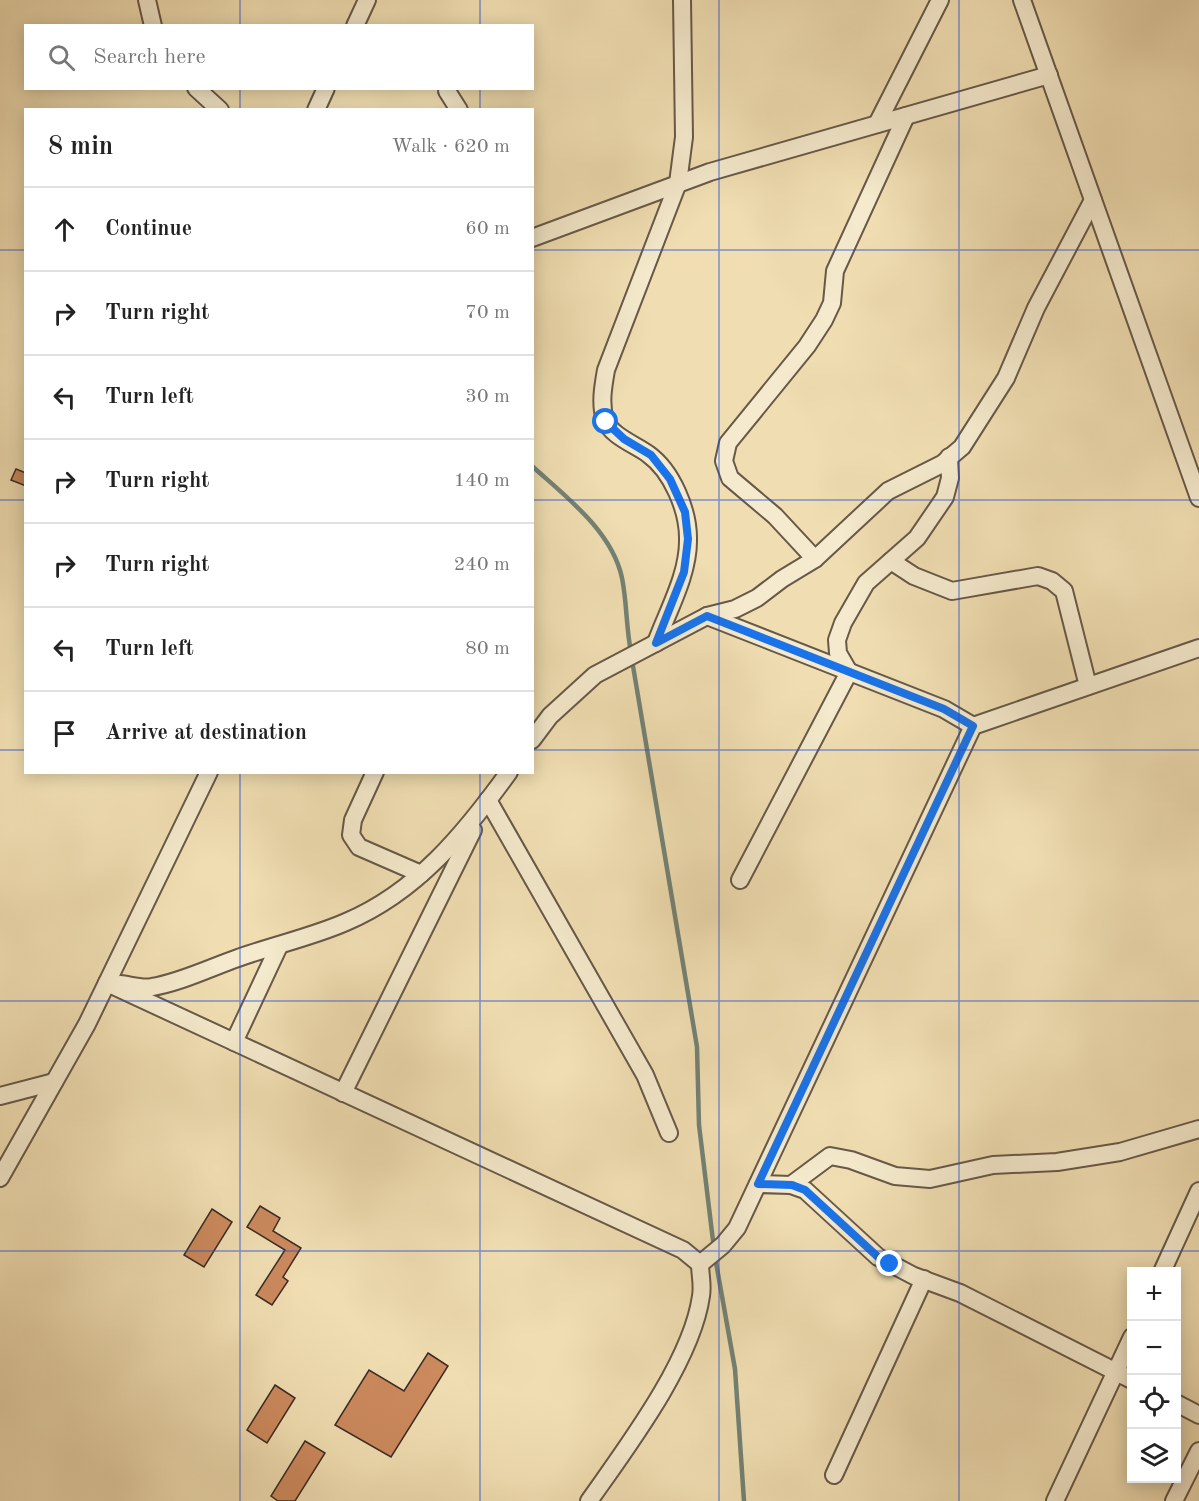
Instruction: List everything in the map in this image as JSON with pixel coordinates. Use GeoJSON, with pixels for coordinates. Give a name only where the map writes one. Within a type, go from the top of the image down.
{"type":"FeatureCollection","features":[{"type":"Feature","properties":{"kind":"street"},"geometry":{"type":"LineString","coordinates":[[147,0],[153,24]]}},
{"type":"Feature","properties":{"kind":"street"},"geometry":{"type":"LineString","coordinates":[[356,24],[367,0]]}},
{"type":"Feature","properties":{"kind":"street"},"geometry":{"type":"LineString","coordinates":[[656,643],[684,572],[688,539],[685,512],[670,479],[651,455],[624,439],[606,422],[602,394],[606,370],[678,183],[684,137],[682,0]]}},
{"type":"Feature","properties":{"kind":"street"},"geometry":{"type":"LineString","coordinates":[[877,124],[940,0]]}},
{"type":"Feature","properties":{"kind":"street"},"geometry":{"type":"LineString","coordinates":[[1022,0],[1199,498]]}},
{"type":"Feature","properties":{"kind":"street"},"geometry":{"type":"LineString","coordinates":[[534,237],[678,183],[1049,75]]}},
{"type":"Feature","properties":{"kind":"street"},"geometry":{"type":"LineString","coordinates":[[198,90],[218,108]]}},
{"type":"Feature","properties":{"kind":"street"},"geometry":{"type":"LineString","coordinates":[[317,108],[325,90]]}},
{"type":"Feature","properties":{"kind":"street"},"geometry":{"type":"LineString","coordinates":[[447,91],[458,108]]}},
{"type":"Feature","properties":{"kind":"street"},"geometry":{"type":"LineString","coordinates":[[815,559],[775,516],[730,478],[724,461],[728,443],[807,346],[824,320],[832,303],[835,271],[906,116]]}},
{"type":"Feature","properties":{"kind":"street"},"geometry":{"type":"LineString","coordinates":[[534,737],[550,716],[595,675],[707,616],[735,609],[757,598],[782,579],[815,559],[888,491],[949,458],[968,438],[1006,378],[1036,308],[1093,200]]}},
{"type":"Feature","properties":{"kind":"street"},"geometry":{"type":"LineString","coordinates":[[849,672],[838,653],[837,640],[843,623],[866,584],[917,538],[945,497],[950,478],[949,458]]}},
{"type":"Feature","properties":{"kind":"street"},"geometry":{"type":"LineString","coordinates":[[891,561],[922,580],[952,591],[973,590],[1018,578],[1038,576],[1052,581],[1064,591],[1088,686]]}},
{"type":"Feature","properties":{"kind":"street"},"geometry":{"type":"LineString","coordinates":[[707,616],[944,709],[973,726]]}},
{"type":"Feature","properties":{"kind":"street"},"geometry":{"type":"LineString","coordinates":[[590,1501],[642,1424],[681,1354],[699,1309],[705,1260],[723,1245],[737,1228],[973,726],[1199,648]]}},
{"type":"Feature","properties":{"kind":"street"},"geometry":{"type":"LineString","coordinates":[[740,880],[849,672]]}},
{"type":"Feature","properties":{"kind":"street"},"geometry":{"type":"LineString","coordinates":[[0,1178],[107,983],[208,774]]}},
{"type":"Feature","properties":{"kind":"street"},"geometry":{"type":"LineString","coordinates":[[374,774],[353,820],[351,835],[359,847],[421,874]]}},
{"type":"Feature","properties":{"kind":"street"},"geometry":{"type":"LineString","coordinates":[[107,983],[151,988],[345,923],[376,908],[447,851],[507,774]]}},
{"type":"Feature","properties":{"kind":"street"},"geometry":{"type":"LineString","coordinates":[[344,1093],[488,800]]}},
{"type":"Feature","properties":{"kind":"street"},"geometry":{"type":"LineString","coordinates":[[488,800],[645,1075],[669,1133]]}},
{"type":"Feature","properties":{"kind":"street"},"geometry":{"type":"LineString","coordinates":[[234,1042],[279,946]]}},
{"type":"Feature","properties":{"kind":"street"},"geometry":{"type":"LineString","coordinates":[[107,983],[705,1260]]}},
{"type":"Feature","properties":{"kind":"street"},"geometry":{"type":"LineString","coordinates":[[0,1096],[54,1082]]}},
{"type":"Feature","properties":{"kind":"street"},"geometry":{"type":"LineString","coordinates":[[792,1185],[830,1156],[851,1160],[895,1176],[930,1179],[993,1165],[1057,1162],[1120,1152],[1199,1129]]}},
{"type":"Feature","properties":{"kind":"street"},"geometry":{"type":"LineString","coordinates":[[758,1184],[792,1185],[805,1190],[878,1257],[960,1293],[1127,1378]]}},
{"type":"Feature","properties":{"kind":"street"},"geometry":{"type":"LineString","coordinates":[[1164,1267],[1199,1191]]}},
{"type":"Feature","properties":{"kind":"street"},"geometry":{"type":"LineString","coordinates":[[834,1475],[924,1279]]}},
{"type":"Feature","properties":{"kind":"street"},"geometry":{"type":"LineString","coordinates":[[1055,1501],[1127,1346]]}},
{"type":"Feature","properties":{"kind":"street"},"geometry":{"type":"LineString","coordinates":[[1181,1405],[1199,1414]]}},
{"type":"Feature","properties":{"kind":"street"},"geometry":{"type":"LineString","coordinates":[[1174,1501],[1199,1451]]}},
{"type":"Feature","properties":{"kind":"building"},"geometry":{"type":"Polygon","coordinates":[[[16,469],[24,472],[24,485],[11,480],[16,469]]]}},
{"type":"Feature","properties":{"kind":"building"},"geometry":{"type":"Polygon","coordinates":[[[260,1206],[280,1218],[273,1231],[301,1248],[283,1277],[288,1281],[272,1305],[256,1295],[285,1250],[247,1227],[260,1206]]]}},
{"type":"Feature","properties":{"kind":"building"},"geometry":{"type":"Polygon","coordinates":[[[212,1209],[232,1222],[204,1267],[184,1255],[212,1209]]]}},
{"type":"Feature","properties":{"kind":"building"},"geometry":{"type":"Polygon","coordinates":[[[428,1353],[448,1366],[391,1457],[335,1425],[369,1370],[404,1391],[428,1353]]]}},
{"type":"Feature","properties":{"kind":"building"},"geometry":{"type":"Polygon","coordinates":[[[275,1385],[295,1398],[267,1443],[247,1430],[275,1385]]]}},
{"type":"Feature","properties":{"kind":"building"},"geometry":{"type":"Polygon","coordinates":[[[305,1441],[325,1453],[295,1501],[278,1501],[271,1496],[305,1441]]]}},
{"type":"Feature","properties":{"kind":"waterway"},"geometry":{"type":"LineString","coordinates":[[534,468],[586,516],[598,530],[617,561],[625,596],[631,652]]}},
{"type":"Feature","properties":{"kind":"waterway"},"geometry":{"type":"LineString","coordinates":[[632,660],[697,1047],[699,1125],[714,1249]]}},
{"type":"Feature","properties":{"kind":"waterway"},"geometry":{"type":"LineString","coordinates":[[715,1257],[735,1369],[744,1501]]}},
{"type":"Feature","properties":{"kind":"route"},"geometry":{"type":"LineString","coordinates":[[606,422],[624,439],[651,455],[670,479],[685,512],[688,539],[684,572],[656,643],[707,616],[944,709],[973,726],[758,1184],[792,1185],[805,1190],[878,1257],[890,1264]]}}]}
